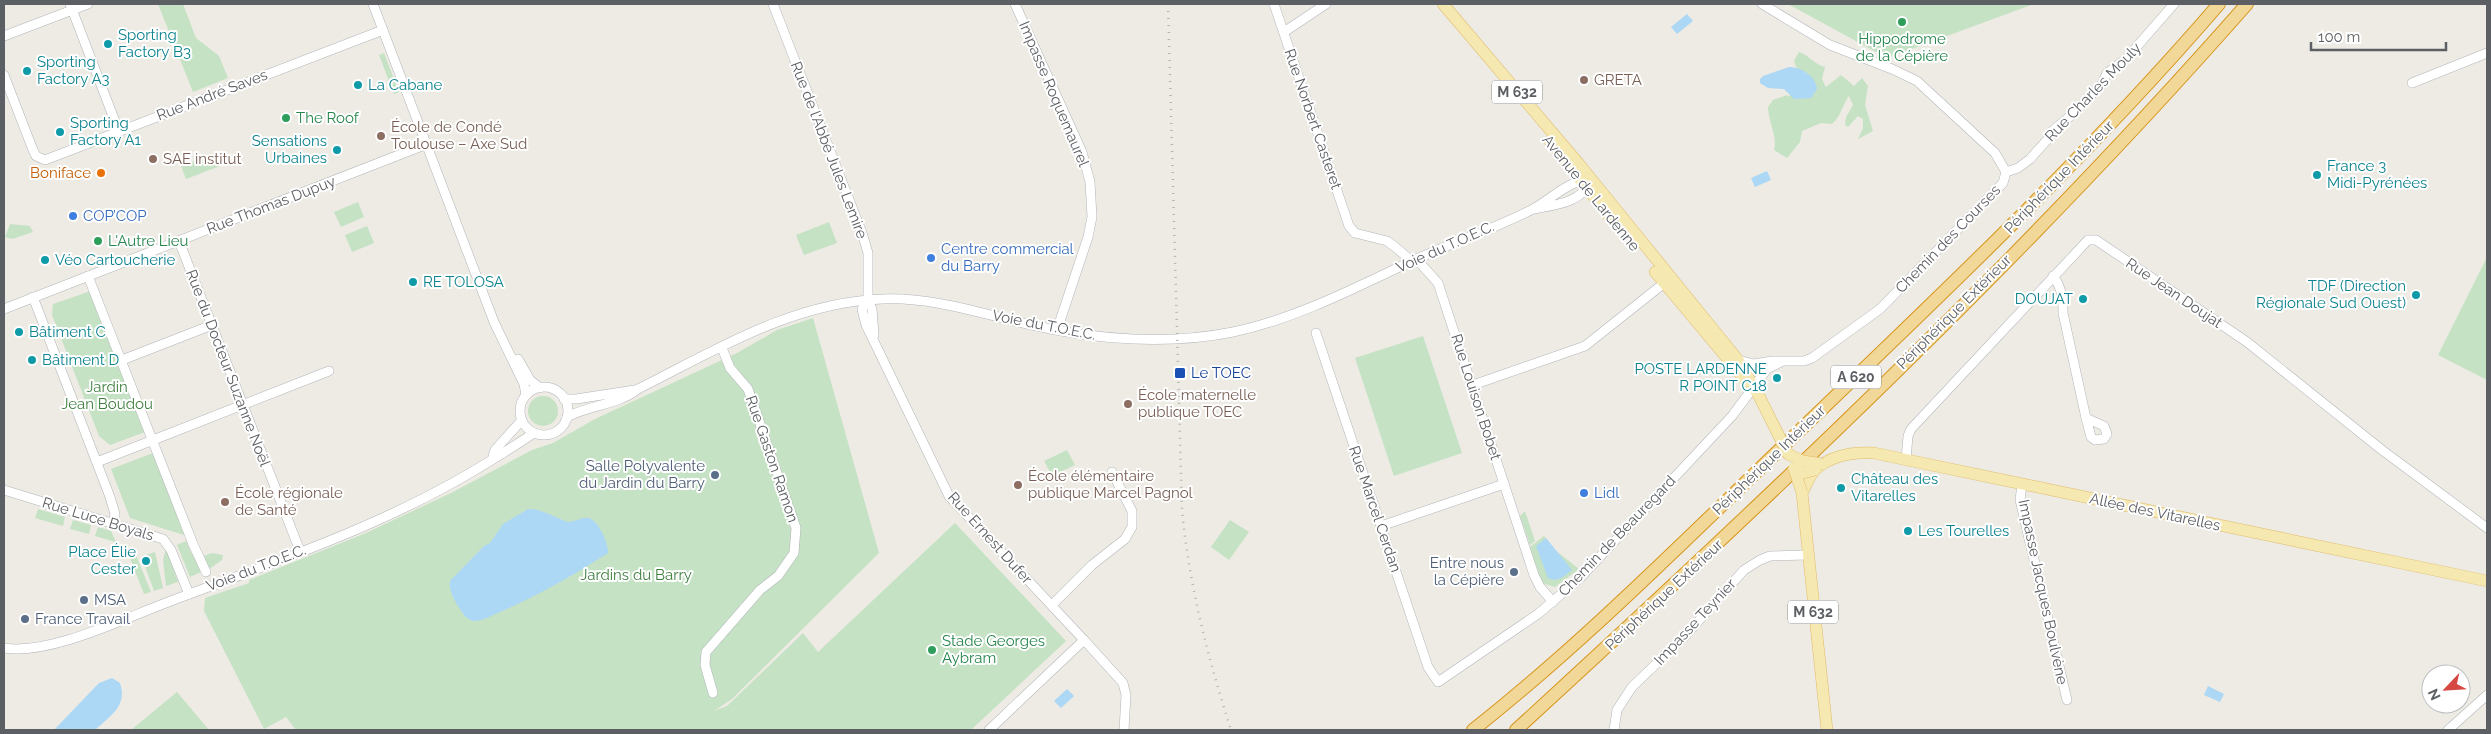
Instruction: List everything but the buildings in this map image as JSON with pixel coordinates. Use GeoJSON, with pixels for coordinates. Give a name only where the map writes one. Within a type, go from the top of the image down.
{"type":"FeatureCollection","features":[{"type":"Feature","properties":{"kind":"highway","name":"Périphérique Intérieur"},"geometry":{"type":"LineString","coordinates":[[1473,730],[1560,656],[1636,586],[1942,296],[2097,138],[2219,4]]}},
{"type":"Feature","properties":{"kind":"highway","name":"Périphérique Extérieur"},"geometry":{"type":"LineString","coordinates":[[1516,730],[1596,658],[1723,538],[1958,310],[2119,144],[2247,4]]}},
{"type":"Feature","properties":{"kind":"main road","name":"Avenue de Lardenne"},"geometry":{"type":"LineString","coordinates":[[1437,4],[1734,363],[1750,376],[1788,454],[1802,493],[1807,555],[1827,730]]}},
{"type":"Feature","properties":{"kind":"main road","name":"Avenue de Lardenne"},"geometry":{"type":"LineString","coordinates":[[1443,4],[1586,183]]}},
{"type":"Feature","properties":{"kind":"main road","name":"Allée des Vitarelles"},"geometry":{"type":"LineString","coordinates":[[1819,467],[1847,454],[1874,453],[2487,580]]}},
{"type":"Feature","properties":{"kind":"main road"},"geometry":{"type":"LineString","coordinates":[[1788,454],[1819,467]]}},
{"type":"Feature","properties":{"kind":"main road"},"geometry":{"type":"LineString","coordinates":[[1794,468],[1803,473],[1819,467]]}},
{"type":"Feature","properties":{"kind":"main road"},"geometry":{"type":"LineString","coordinates":[[1802,493],[1819,467]]}},
{"type":"Feature","properties":{"kind":"street"},"geometry":{"type":"LineString","coordinates":[[4,36],[71,7],[88,4]]}},
{"type":"Feature","properties":{"kind":"street"},"geometry":{"type":"LineString","coordinates":[[373,4],[472,259],[494,322],[524,384],[526,396]]}},
{"type":"Feature","properties":{"kind":"street","name":"Rue de l'Abbé Jules Lemire"},"geometry":{"type":"LineString","coordinates":[[773,4],[862,233],[868,252],[868,300]]}},
{"type":"Feature","properties":{"kind":"street","name":"Impasse Roquemaurel"},"geometry":{"type":"LineString","coordinates":[[1015,4],[1082,152],[1090,182],[1092,217],[1088,237],[1057,330]]}},
{"type":"Feature","properties":{"kind":"street","name":"Rue Norbert Casteret"},"geometry":{"type":"LineString","coordinates":[[1274,4],[1349,226],[1355,233]]}},
{"type":"Feature","properties":{"kind":"street"},"geometry":{"type":"LineString","coordinates":[[1284,32],[1326,4]]}},
{"type":"Feature","properties":{"kind":"street","name":"Chemin des Courses"},"geometry":{"type":"LineString","coordinates":[[1750,376],[1772,360],[1781,362],[1804,361],[1812,358],[1880,309],[2003,183],[2006,172],[2002,162],[1994,152],[1917,81],[1830,45],[1762,4]]}},
{"type":"Feature","properties":{"kind":"street","name":"Rue Charles Mouly"},"geometry":{"type":"LineString","coordinates":[[2006,172],[2024,164],[2048,139],[2050,133],[2075,112],[2102,84],[2107,73],[2126,59],[2174,4]]}},
{"type":"Feature","properties":{"kind":"street"},"geometry":{"type":"LineString","coordinates":[[71,7],[116,124],[127,129]]}},
{"type":"Feature","properties":{"kind":"street","name":"Rue André Saves"},"geometry":{"type":"LineString","coordinates":[[4,75],[33,150],[42,159],[50,159],[383,30]]}},
{"type":"Feature","properties":{"kind":"street"},"geometry":{"type":"LineString","coordinates":[[2412,83],[2487,54]]}},
{"type":"Feature","properties":{"kind":"street","name":"Rue Thomas Dupuy"},"geometry":{"type":"LineString","coordinates":[[4,309],[427,144]]}},
{"type":"Feature","properties":{"kind":"street","name":"Voie du T.O.E.C."},"geometry":{"type":"LineString","coordinates":[[567,417],[578,411],[630,395],[638,389],[722,348],[798,313],[868,300],[920,300],[958,306],[1057,330],[1100,336],[1133,338],[1197,336],[1235,332],[1281,319],[1534,209],[1586,183]]}},
{"type":"Feature","properties":{"kind":"street","name":"Voie du T.O.E.C."},"geometry":{"type":"LineString","coordinates":[[1534,209],[1554,206],[1575,198],[1586,183]]}},
{"type":"Feature","properties":{"kind":"street","name":"Rue Louison Bobet"},"geometry":{"type":"LineString","coordinates":[[1355,233],[1387,241],[1414,261],[1420,263],[1438,283],[1534,575],[1540,587],[1553,602]]}},
{"type":"Feature","properties":{"kind":"street","name":"Rue Jean Doujat"},"geometry":{"type":"LineString","coordinates":[[1906,460],[1908,436],[1911,428],[2088,240],[2096,240],[2247,342],[2410,473],[2487,528]]}},
{"type":"Feature","properties":{"kind":"street","name":"Rue du Docteur Suzanne Noël"},"geometry":{"type":"LineString","coordinates":[[179,241],[300,551]]}},
{"type":"Feature","properties":{"kind":"street"},"geometry":{"type":"LineString","coordinates":[[472,259],[481,275],[512,349],[530,380],[540,388],[554,390],[564,399],[567,417],[558,430],[542,435],[534,433],[522,420],[520,407],[526,396],[540,388]]}},
{"type":"Feature","properties":{"kind":"street"},"geometry":{"type":"LineString","coordinates":[[88,276],[193,544],[206,572]]}},
{"type":"Feature","properties":{"kind":"street"},"geometry":{"type":"LineString","coordinates":[[2053,276],[2058,282],[2063,299],[2063,313],[2086,418]]}},
{"type":"Feature","properties":{"kind":"street"},"geometry":{"type":"LineString","coordinates":[[1473,385],[1585,346],[1667,280]]}},
{"type":"Feature","properties":{"kind":"street"},"geometry":{"type":"LineString","coordinates":[[33,297],[110,497],[115,514],[113,523]]}},
{"type":"Feature","properties":{"kind":"street","name":"Rue Ernest Dufer"},"geometry":{"type":"LineString","coordinates":[[868,300],[862,309],[863,316],[949,496],[1123,683],[1126,695],[1124,730]]}},
{"type":"Feature","properties":{"kind":"street"},"geometry":{"type":"LineString","coordinates":[[122,360],[212,325]]}},
{"type":"Feature","properties":{"kind":"street","name":"Rue Marcel Cerdan"},"geometry":{"type":"LineString","coordinates":[[1316,333],[1428,667],[1438,682]]}},
{"type":"Feature","properties":{"kind":"street","name":"Rue Gaston Ramon"},"geometry":{"type":"LineString","coordinates":[[713,693],[705,665],[706,652],[760,590],[778,576],[794,553],[796,528],[748,389],[730,368],[722,348]]}},
{"type":"Feature","properties":{"kind":"street"},"geometry":{"type":"LineString","coordinates":[[1750,376],[1781,362]]}},
{"type":"Feature","properties":{"kind":"street"},"geometry":{"type":"LineString","coordinates":[[97,462],[329,371]]}},
{"type":"Feature","properties":{"kind":"street","name":"Chemin de Beauregard"},"geometry":{"type":"LineString","coordinates":[[1438,682],[1553,602],[1580,578],[1740,407],[1750,376]]}},
{"type":"Feature","properties":{"kind":"street","name":"Voie du T.O.E.C."},"geometry":{"type":"LineString","coordinates":[[564,399],[576,399],[638,389]]}},
{"type":"Feature","properties":{"kind":"street","name":"Voie du T.O.E.C."},"geometry":{"type":"LineString","coordinates":[[493,456],[495,450],[522,420]]}},
{"type":"Feature","properties":{"kind":"street","name":"Voie du T.O.E.C."},"geometry":{"type":"LineString","coordinates":[[5,648],[36,646],[67,639],[300,551],[428,494],[470,473],[493,456],[505,452],[534,433]]}},
{"type":"Feature","properties":{"kind":"street"},"geometry":{"type":"LineString","coordinates":[[1052,605],[1092,565],[1124,539],[1132,528],[1132,511],[1112,472]]}},
{"type":"Feature","properties":{"kind":"street"},"geometry":{"type":"LineString","coordinates":[[1381,526],[1504,484]]}},
{"type":"Feature","properties":{"kind":"street","name":"Impasse Jacques Boulvène"},"geometry":{"type":"LineString","coordinates":[[2022,484],[2020,500],[2067,700]]}},
{"type":"Feature","properties":{"kind":"street","name":"Rue Luce Boyals"},"geometry":{"type":"LineString","coordinates":[[4,490],[163,539],[171,550],[189,594]]}},
{"type":"Feature","properties":{"kind":"street","name":"Impasse Teynier"},"geometry":{"type":"LineString","coordinates":[[1614,730],[1617,710],[1632,687],[1686,635],[1744,570],[1770,556],[1807,555]]}},
{"type":"Feature","properties":{"kind":"street"},"geometry":{"type":"LineString","coordinates":[[989,730],[1084,640]]}},
{"type":"Feature","properties":{"kind":"street"},"geometry":{"type":"LineString","coordinates":[[2448,730],[2486,698]]}},
{"type":"Feature","properties":{"kind":"green space"},"geometry":{"type":"Polygon","coordinates":[[[158,4],[183,4],[196,38],[219,56],[228,78],[193,92],[158,4]]]}},
{"type":"Feature","properties":{"kind":"green space","name":"Hippodrome de la Cépière"},"geometry":{"type":"Polygon","coordinates":[[[1788,4],[2034,4],[1887,58],[1788,4]]]}},
{"type":"Feature","properties":{"kind":"green space"},"geometry":{"type":"Polygon","coordinates":[[[1799,52],[1825,67],[1822,79],[1826,87],[1841,75],[1854,86],[1862,78],[1868,86],[1865,105],[1873,131],[1858,139],[1863,128],[1863,119],[1858,116],[1848,127],[1845,125],[1846,117],[1853,105],[1849,96],[1832,124],[1821,123],[1802,131],[1800,142],[1787,158],[1774,150],[1775,140],[1768,107],[1773,100],[1787,95],[1789,97],[1799,70],[1794,61],[1799,52]]]}},
{"type":"Feature","properties":{"kind":"green space"},"geometry":{"type":"Polygon","coordinates":[[[384,53],[399,92],[394,94],[379,55],[384,53]]]}},
{"type":"Feature","properties":{"kind":"green space"},"geometry":{"type":"Polygon","coordinates":[[[216,153],[220,166],[186,179],[181,166],[216,153]]]}},
{"type":"Feature","properties":{"kind":"green space"},"geometry":{"type":"Polygon","coordinates":[[[358,202],[364,217],[341,227],[334,212],[358,202]]]}},
{"type":"Feature","properties":{"kind":"green space"},"geometry":{"type":"Polygon","coordinates":[[[829,222],[837,243],[804,255],[796,235],[829,222]]]}},
{"type":"Feature","properties":{"kind":"green space"},"geometry":{"type":"Polygon","coordinates":[[[10,224],[30,226],[33,232],[12,239],[5,237],[10,224]]]}},
{"type":"Feature","properties":{"kind":"green space"},"geometry":{"type":"Polygon","coordinates":[[[367,226],[374,243],[352,252],[345,235],[367,226]]]}},
{"type":"Feature","properties":{"kind":"green space"},"geometry":{"type":"Polygon","coordinates":[[[2487,257],[2487,380],[2438,355],[2487,257]]]}},
{"type":"Feature","properties":{"kind":"green space","name":"Jardin Jean Boudou"},"geometry":{"type":"Polygon","coordinates":[[[91,291],[145,432],[110,445],[99,436],[52,315],[53,304],[91,291]]]}},
{"type":"Feature","properties":{"kind":"green space","name":"Jardins du Barry"},"geometry":{"type":"Polygon","coordinates":[[[813,318],[879,553],[732,699],[714,711],[727,706],[803,633],[818,652],[955,523],[1066,641],[971,730],[296,730],[286,717],[264,729],[204,611],[205,598],[249,583],[249,580],[366,533],[453,492],[532,450],[553,443],[595,419],[737,353],[777,330],[813,318]]]}},
{"type":"Feature","properties":{"kind":"green space"},"geometry":{"type":"Polygon","coordinates":[[[1423,336],[1462,453],[1394,476],[1355,358],[1423,336]]]}},
{"type":"Feature","properties":{"kind":"green space"},"geometry":{"type":"Polygon","coordinates":[[[543,396],[553,401],[558,411],[553,421],[543,426],[533,421],[528,411],[533,401],[543,396]]]}},
{"type":"Feature","properties":{"kind":"green space"},"geometry":{"type":"Polygon","coordinates":[[[1067,450],[1075,465],[1052,476],[1044,461],[1067,450]]]}},
{"type":"Feature","properties":{"kind":"green space","name":"Jardin Jean Boudou"},"geometry":{"type":"Polygon","coordinates":[[[153,453],[184,535],[130,518],[111,469],[153,453]]]}},
{"type":"Feature","properties":{"kind":"green space"},"geometry":{"type":"Polygon","coordinates":[[[38,509],[65,517],[63,526],[35,518],[38,509]]]}},
{"type":"Feature","properties":{"kind":"green space"},"geometry":{"type":"Polygon","coordinates":[[[1525,511],[1535,541],[1530,545],[1520,516],[1525,511]]]}},
{"type":"Feature","properties":{"kind":"green space"},"geometry":{"type":"Polygon","coordinates":[[[73,520],[91,525],[89,534],[70,529],[73,520]]]}},
{"type":"Feature","properties":{"kind":"green space"},"geometry":{"type":"Polygon","coordinates":[[[1230,520],[1249,532],[1229,560],[1211,547],[1230,520]]]}},
{"type":"Feature","properties":{"kind":"green space"},"geometry":{"type":"Polygon","coordinates":[[[98,527],[111,531],[116,542],[95,536],[98,527]]]}},
{"type":"Feature","properties":{"kind":"green space"},"geometry":{"type":"Polygon","coordinates":[[[1544,536],[1546,538],[1537,546],[1571,570],[1555,550],[1579,569],[1555,587],[1542,583],[1530,547],[1544,536]]]}},
{"type":"Feature","properties":{"kind":"green space"},"geometry":{"type":"Polygon","coordinates":[[[186,541],[192,555],[195,554],[203,571],[190,577],[177,545],[186,541]]]}},
{"type":"Feature","properties":{"kind":"green space"},"geometry":{"type":"Polygon","coordinates":[[[166,549],[178,582],[166,586],[163,560],[166,549]]]}},
{"type":"Feature","properties":{"kind":"green space"},"geometry":{"type":"Polygon","coordinates":[[[155,552],[163,588],[154,591],[145,566],[150,564],[146,555],[155,552]]]}},
{"type":"Feature","properties":{"kind":"green space"},"geometry":{"type":"Polygon","coordinates":[[[128,553],[136,555],[151,592],[144,594],[128,553]]]}},
{"type":"Feature","properties":{"kind":"green space"},"geometry":{"type":"Polygon","coordinates":[[[212,553],[223,555],[222,560],[209,569],[204,556],[212,553]]]}},
{"type":"Feature","properties":{"kind":"green space"},"geometry":{"type":"Polygon","coordinates":[[[177,692],[209,730],[131,730],[177,692]]]}},
{"type":"Feature","properties":{"kind":"water"},"geometry":{"type":"Polygon","coordinates":[[[1687,14],[1693,21],[1677,34],[1671,27],[1687,14]]]}},
{"type":"Feature","properties":{"kind":"water"},"geometry":{"type":"Polygon","coordinates":[[[1794,67],[1807,73],[1814,80],[1817,89],[1811,98],[1794,99],[1784,89],[1768,88],[1760,83],[1760,79],[1763,76],[1794,67]]]}},
{"type":"Feature","properties":{"kind":"water"},"geometry":{"type":"Polygon","coordinates":[[[1767,171],[1771,180],[1755,187],[1751,178],[1767,171]]]}},
{"type":"Feature","properties":{"kind":"water"},"geometry":{"type":"Polygon","coordinates":[[[528,509],[543,511],[567,522],[585,518],[592,519],[602,532],[607,544],[608,553],[555,585],[514,606],[481,620],[474,621],[469,619],[453,597],[450,581],[484,546],[490,543],[503,524],[528,509]]]}},
{"type":"Feature","properties":{"kind":"water"},"geometry":{"type":"Polygon","coordinates":[[[1546,538],[1572,570],[1555,580],[1548,578],[1536,546],[1546,538]]]}},
{"type":"Feature","properties":{"kind":"water"},"geometry":{"type":"Polygon","coordinates":[[[112,678],[120,683],[122,698],[116,710],[95,730],[54,730],[99,683],[112,678]]]}},
{"type":"Feature","properties":{"kind":"water"},"geometry":{"type":"Polygon","coordinates":[[[2208,686],[2224,694],[2220,702],[2204,695],[2208,686]]]}},
{"type":"Feature","properties":{"kind":"water"},"geometry":{"type":"Polygon","coordinates":[[[1067,689],[1074,696],[1061,708],[1054,701],[1067,689]]]}},
{"type":"Feature","properties":{"kind":"railway"},"geometry":{"type":"LineString","coordinates":[[1168,4],[1182,510],[1189,566],[1200,621],[1231,730]]}},
{"type":"Feature","properties":{"kind":"place","name":"Hippodrome de la Cépière"},"geometry":{"type":"Point","coordinates":[1902,22]}},
{"type":"Feature","properties":{"kind":"place","name":"Sporting Factory B3"},"geometry":{"type":"Point","coordinates":[108,44]}},
{"type":"Feature","properties":{"kind":"place","name":"Sporting Factory A3"},"geometry":{"type":"Point","coordinates":[27,71]}},
{"type":"Feature","properties":{"kind":"place","name":"GRETA"},"geometry":{"type":"Point","coordinates":[1584,80]}},
{"type":"Feature","properties":{"kind":"place","name":"La Cabane"},"geometry":{"type":"Point","coordinates":[358,85]}},
{"type":"Feature","properties":{"kind":"place","name":"The Roof"},"geometry":{"type":"Point","coordinates":[286,118]}},
{"type":"Feature","properties":{"kind":"place","name":"Sporting Factory A1"},"geometry":{"type":"Point","coordinates":[60,132]}},
{"type":"Feature","properties":{"kind":"place","name":"École de Condé Toulouse – Axe Sud"},"geometry":{"type":"Point","coordinates":[381,136]}},
{"type":"Feature","properties":{"kind":"place","name":"Sensations Urbaines"},"geometry":{"type":"Point","coordinates":[337,150]}},
{"type":"Feature","properties":{"kind":"place","name":"SAE institut"},"geometry":{"type":"Point","coordinates":[153,159]}},
{"type":"Feature","properties":{"kind":"place","name":"Boniface"},"geometry":{"type":"Point","coordinates":[101,173]}},
{"type":"Feature","properties":{"kind":"place","name":"France 3 Midi-Pyrénées"},"geometry":{"type":"Point","coordinates":[2317,175]}},
{"type":"Feature","properties":{"kind":"place","name":"COP’COP"},"geometry":{"type":"Point","coordinates":[73,216]}},
{"type":"Feature","properties":{"kind":"place","name":"L'Autre Lieu"},"geometry":{"type":"Point","coordinates":[98,241]}},
{"type":"Feature","properties":{"kind":"place","name":"Centre commercial du Barry"},"geometry":{"type":"Point","coordinates":[931,258]}},
{"type":"Feature","properties":{"kind":"place","name":"Véo Cartoucherie"},"geometry":{"type":"Point","coordinates":[45,260]}},
{"type":"Feature","properties":{"kind":"place","name":"RE TOLOSA"},"geometry":{"type":"Point","coordinates":[413,282]}},
{"type":"Feature","properties":{"kind":"place","name":"TDF (Direction Régionale Sud Ouest)"},"geometry":{"type":"Point","coordinates":[2416,295]}},
{"type":"Feature","properties":{"kind":"place","name":"DOUJAT"},"geometry":{"type":"Point","coordinates":[2083,299]}},
{"type":"Feature","properties":{"kind":"place","name":"Bâtiment C"},"geometry":{"type":"Point","coordinates":[19,332]}},
{"type":"Feature","properties":{"kind":"place","name":"Bâtiment D"},"geometry":{"type":"Point","coordinates":[32,360]}},
{"type":"Feature","properties":{"kind":"place","name":"Le TOEC"},"geometry":{"type":"Point","coordinates":[1180,373]}},
{"type":"Feature","properties":{"kind":"place","name":"POSTE LARDENNE R POINT C18"},"geometry":{"type":"Point","coordinates":[1777,378]}},
{"type":"Feature","properties":{"kind":"place","name":"École maternelle publique TOEC"},"geometry":{"type":"Point","coordinates":[1128,404]}},
{"type":"Feature","properties":{"kind":"place","name":"Salle Polyvalente du Jardin du Barry"},"geometry":{"type":"Point","coordinates":[715,475]}},
{"type":"Feature","properties":{"kind":"place","name":"École élémentaire publique Marcel Pagnol"},"geometry":{"type":"Point","coordinates":[1018,485]}},
{"type":"Feature","properties":{"kind":"place","name":"Château des Vitarelles"},"geometry":{"type":"Point","coordinates":[1841,488]}},
{"type":"Feature","properties":{"kind":"place","name":"Lidl"},"geometry":{"type":"Point","coordinates":[1584,493]}},
{"type":"Feature","properties":{"kind":"place","name":"École régionale de Santé"},"geometry":{"type":"Point","coordinates":[225,502]}},
{"type":"Feature","properties":{"kind":"place","name":"Les Tourelles"},"geometry":{"type":"Point","coordinates":[1908,531]}},
{"type":"Feature","properties":{"kind":"place","name":"Place Élie Cester"},"geometry":{"type":"Point","coordinates":[146,561]}},
{"type":"Feature","properties":{"kind":"place","name":"Entre nous la Cépière"},"geometry":{"type":"Point","coordinates":[1514,572]}},
{"type":"Feature","properties":{"kind":"place","name":"MSA"},"geometry":{"type":"Point","coordinates":[84,600]}},
{"type":"Feature","properties":{"kind":"place","name":"France Travail"},"geometry":{"type":"Point","coordinates":[25,619]}},
{"type":"Feature","properties":{"kind":"place","name":"Stade Georges Aybram"},"geometry":{"type":"Point","coordinates":[932,650]}}]}
